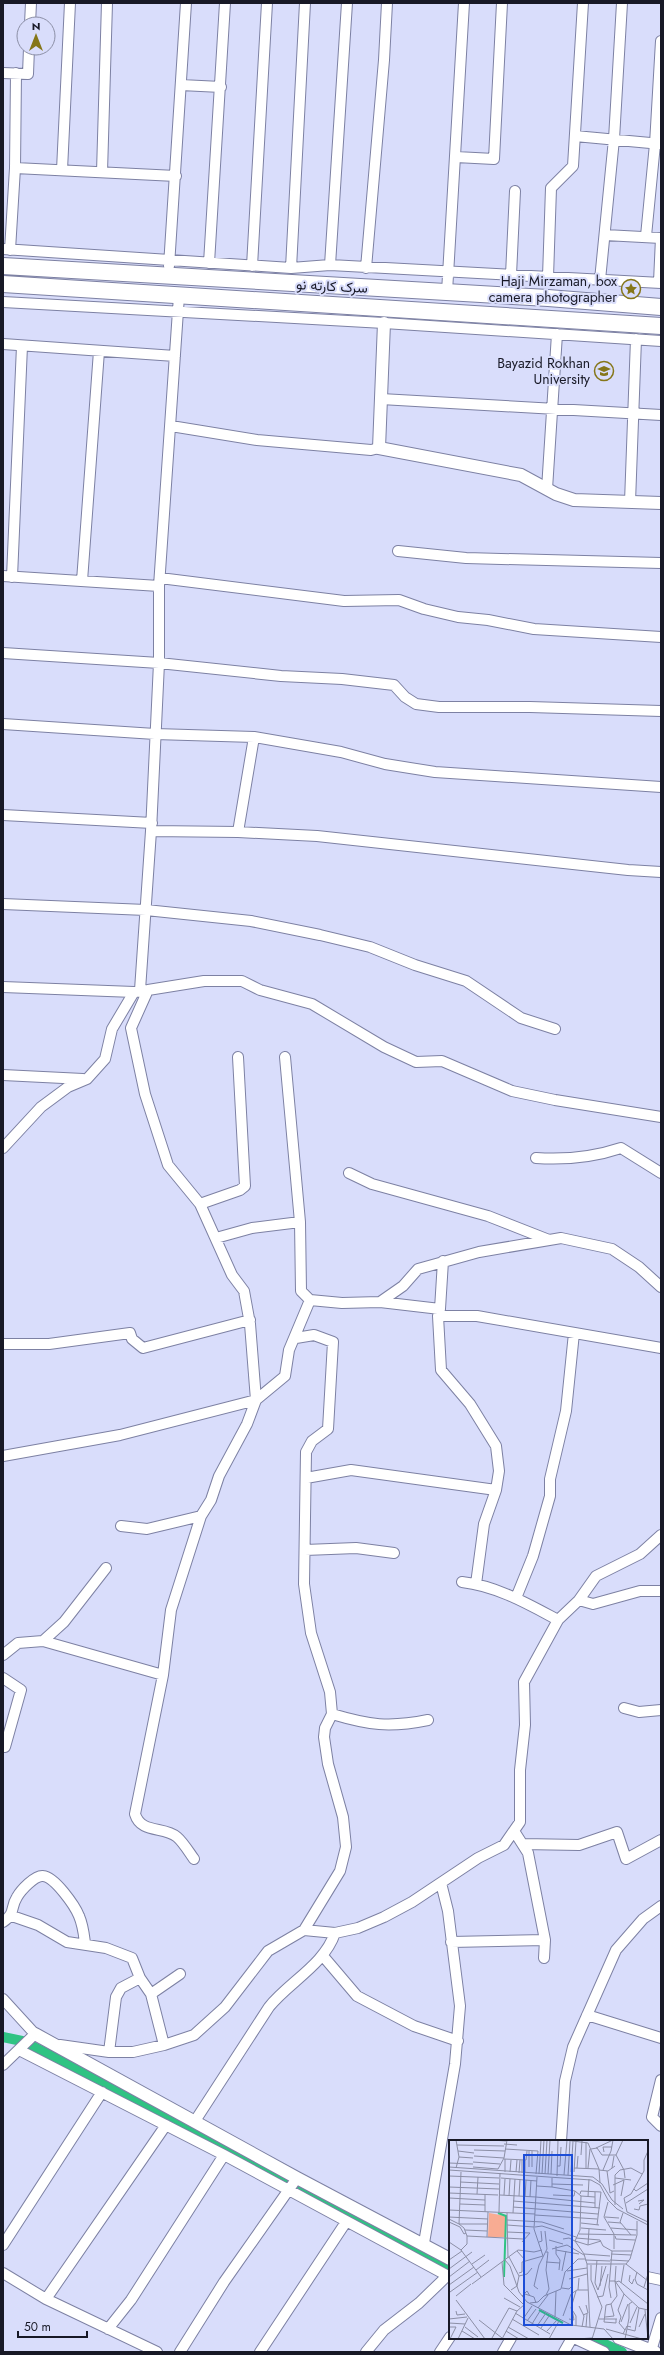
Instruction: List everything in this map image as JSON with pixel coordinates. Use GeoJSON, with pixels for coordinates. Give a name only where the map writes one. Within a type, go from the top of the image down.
{"type":"FeatureCollection","features":[{"type":"Feature","properties":{"kind":"highway","name":"سرک کارته نو"},"geometry":{"type":"LineString","coordinates":[[3,266],[168,277],[447,292],[661,307]]}},
{"type":"Feature","properties":{"kind":"highway","name":"سرک کارته نو"},"geometry":{"type":"LineString","coordinates":[[3,284],[661,326]]}},
{"type":"Feature","properties":{"kind":"street"},"geometry":{"type":"LineString","coordinates":[[30,16],[31,3]]}},
{"type":"Feature","properties":{"kind":"street"},"geometry":{"type":"LineString","coordinates":[[62,170],[70,3]]}},
{"type":"Feature","properties":{"kind":"street"},"geometry":{"type":"LineString","coordinates":[[102,172],[107,3]]}},
{"type":"Feature","properties":{"kind":"street"},"geometry":{"type":"LineString","coordinates":[[168,277],[176,176],[186,3]]}},
{"type":"Feature","properties":{"kind":"street"},"geometry":{"type":"LineString","coordinates":[[208,263],[225,3]]}},
{"type":"Feature","properties":{"kind":"street"},"geometry":{"type":"LineString","coordinates":[[252,266],[267,3]]}},
{"type":"Feature","properties":{"kind":"street"},"geometry":{"type":"LineString","coordinates":[[291,268],[305,3]]}},
{"type":"Feature","properties":{"kind":"street"},"geometry":{"type":"LineString","coordinates":[[330,265],[347,3]]}},
{"type":"Feature","properties":{"kind":"street"},"geometry":{"type":"LineString","coordinates":[[366,268],[384,60],[387,3]]}},
{"type":"Feature","properties":{"kind":"street"},"geometry":{"type":"LineString","coordinates":[[447,292],[447,271],[456,157],[464,3]]}},
{"type":"Feature","properties":{"kind":"street"},"geometry":{"type":"LineString","coordinates":[[456,157],[494,159],[502,3]]}},
{"type":"Feature","properties":{"kind":"street"},"geometry":{"type":"LineString","coordinates":[[548,277],[551,188],[573,166],[583,3]]}},
{"type":"Feature","properties":{"kind":"street"},"geometry":{"type":"LineString","coordinates":[[600,280],[614,139],[622,3]]}},
{"type":"Feature","properties":{"kind":"street"},"geometry":{"type":"LineString","coordinates":[[646,236],[658,144],[661,41]]}},
{"type":"Feature","properties":{"kind":"street"},"geometry":{"type":"LineString","coordinates":[[3,73],[28,74],[29,56]]}},
{"type":"Feature","properties":{"kind":"street"},"geometry":{"type":"LineString","coordinates":[[16,74],[15,168],[6,250],[291,268],[330,265],[660,282],[661,238],[605,235]]}},
{"type":"Feature","properties":{"kind":"street"},"geometry":{"type":"LineString","coordinates":[[181,86],[220,88]]}},
{"type":"Feature","properties":{"kind":"street"},"geometry":{"type":"LineString","coordinates":[[575,136],[658,144]]}},
{"type":"Feature","properties":{"kind":"street"},"geometry":{"type":"LineString","coordinates":[[15,168],[176,176]]}},
{"type":"Feature","properties":{"kind":"street"},"geometry":{"type":"LineString","coordinates":[[511,275],[515,191]]}},
{"type":"Feature","properties":{"kind":"street"},"geometry":{"type":"LineString","coordinates":[[179,296],[160,582],[159,663],[152,827],[141,991],[131,1028],[146,1094],[168,1165],[200,1204],[232,1275],[244,1291],[250,1320],[256,1400],[247,1424],[219,1476],[211,1500],[201,1516],[171,1610],[162,1675],[135,1814],[137,1820],[145,1826],[176,1836],[194,1859]]}},
{"type":"Feature","properties":{"kind":"street"},"geometry":{"type":"LineString","coordinates":[[3,302],[178,313],[384,322],[661,341]]}},
{"type":"Feature","properties":{"kind":"street"},"geometry":{"type":"LineString","coordinates":[[379,448],[384,322]]}},
{"type":"Feature","properties":{"kind":"street"},"geometry":{"type":"LineString","coordinates":[[547,489],[557,334]]}},
{"type":"Feature","properties":{"kind":"street"},"geometry":{"type":"LineString","coordinates":[[630,502],[632,413],[636,339]]}},
{"type":"Feature","properties":{"kind":"street"},"geometry":{"type":"LineString","coordinates":[[3,344],[176,356]]}},
{"type":"Feature","properties":{"kind":"street"},"geometry":{"type":"LineString","coordinates":[[22,346],[7,576],[82,581],[160,582],[344,601],[399,600],[424,609],[458,617],[488,620],[534,629],[661,637]]}},
{"type":"Feature","properties":{"kind":"street"},"geometry":{"type":"LineString","coordinates":[[82,581],[99,351]]}},
{"type":"Feature","properties":{"kind":"street"},"geometry":{"type":"LineString","coordinates":[[381,399],[661,415]]}},
{"type":"Feature","properties":{"kind":"street"},"geometry":{"type":"LineString","coordinates":[[171,426],[293,444],[371,450],[379,448],[521,474],[547,489],[574,500],[661,502]]}},
{"type":"Feature","properties":{"kind":"street"},"geometry":{"type":"LineString","coordinates":[[398,551],[466,558],[661,563]]}},
{"type":"Feature","properties":{"kind":"street"},"geometry":{"type":"LineString","coordinates":[[3,653],[159,663],[281,676],[342,679],[394,685],[405,697],[416,704],[439,707],[530,706],[661,711]]}},
{"type":"Feature","properties":{"kind":"street"},"geometry":{"type":"LineString","coordinates":[[3,724],[155,734],[254,737],[341,752],[385,764],[435,772],[661,787]]}},
{"type":"Feature","properties":{"kind":"street"},"geometry":{"type":"LineString","coordinates":[[238,832],[254,737]]}},
{"type":"Feature","properties":{"kind":"street"},"geometry":{"type":"LineString","coordinates":[[3,814],[152,827],[317,836],[628,870],[661,872]]}},
{"type":"Feature","properties":{"kind":"street"},"geometry":{"type":"LineString","coordinates":[[3,904],[146,910],[250,921],[370,947],[415,965],[466,981],[521,1018],[555,1029]]}},
{"type":"Feature","properties":{"kind":"street"},"geometry":{"type":"LineString","coordinates":[[3,987],[141,991],[204,981],[242,981],[260,990],[312,1004],[384,1047],[416,1062],[442,1061],[512,1091],[562,1102],[661,1117]]}},
{"type":"Feature","properties":{"kind":"street"},"geometry":{"type":"LineString","coordinates":[[3,1148],[41,1107],[68,1087],[87,1079],[105,1060],[112,1029],[141,991]]}},
{"type":"Feature","properties":{"kind":"street"},"geometry":{"type":"LineString","coordinates":[[200,1204],[240,1190],[245,1186],[238,1057]]}},
{"type":"Feature","properties":{"kind":"street"},"geometry":{"type":"LineString","coordinates":[[285,1057],[300,1222],[300,1284],[301,1291],[310,1300],[342,1304],[380,1302],[439,1313],[477,1316],[661,1348]]}},
{"type":"Feature","properties":{"kind":"street"},"geometry":{"type":"LineString","coordinates":[[3,1075],[87,1079]]}},
{"type":"Feature","properties":{"kind":"street"},"geometry":{"type":"LineString","coordinates":[[536,1158],[561,1160],[605,1153],[621,1148],[661,1173]]}},
{"type":"Feature","properties":{"kind":"street"},"geometry":{"type":"LineString","coordinates":[[349,1173],[372,1184],[488,1216],[549,1240]]}},
{"type":"Feature","properties":{"kind":"street"},"geometry":{"type":"LineString","coordinates":[[216,1238],[252,1228],[300,1222]]}},
{"type":"Feature","properties":{"kind":"street"},"geometry":{"type":"LineString","coordinates":[[380,1302],[403,1286],[418,1269],[443,1260],[478,1252],[561,1238],[612,1249],[639,1267],[661,1287]]}},
{"type":"Feature","properties":{"kind":"street"},"geometry":{"type":"LineString","coordinates":[[443,1260],[439,1313],[441,1370],[470,1404],[496,1446],[499,1471],[496,1490],[484,1524],[476,1584]]}},
{"type":"Feature","properties":{"kind":"street"},"geometry":{"type":"LineString","coordinates":[[4,1453],[45,1450],[120,1435],[256,1400],[285,1376],[290,1350],[310,1300]]}},
{"type":"Feature","properties":{"kind":"street"},"geometry":{"type":"LineString","coordinates":[[3,1344],[49,1344],[130,1333],[132,1338],[143,1348],[250,1320]]}},
{"type":"Feature","properties":{"kind":"street"},"geometry":{"type":"LineString","coordinates":[[516,1598],[533,1556],[550,1496],[550,1479],[566,1411],[574,1333]]}},
{"type":"Feature","properties":{"kind":"street"},"geometry":{"type":"LineString","coordinates":[[3,1999],[31,2038],[73,2048],[109,2052],[133,2052],[164,2046],[194,2035],[225,2007],[268,1952],[304,1930],[340,1871],[346,1847],[344,1816],[328,1764],[324,1737],[325,1728],[332,1714],[330,1692],[309,1623],[304,1584],[304,1498],[306,1452],[312,1441],[328,1429],[333,1342],[314,1335],[296,1338]]}},
{"type":"Feature","properties":{"kind":"street"},"geometry":{"type":"LineString","coordinates":[[306,1478],[351,1470],[496,1490]]}},
{"type":"Feature","properties":{"kind":"street"},"geometry":{"type":"LineString","coordinates":[[121,1526],[147,1529],[201,1516]]}},
{"type":"Feature","properties":{"kind":"street"},"geometry":{"type":"LineString","coordinates":[[304,1930],[335,1934],[358,1928],[384,1918],[478,1858],[504,1846],[520,1822],[520,1770],[525,1725],[524,1682],[558,1620],[579,1600],[596,1576],[640,1554],[661,1536]]}},
{"type":"Feature","properties":{"kind":"street"},"geometry":{"type":"LineString","coordinates":[[305,1550],[356,1548],[394,1553]]}},
{"type":"Feature","properties":{"kind":"street"},"geometry":{"type":"LineString","coordinates":[[43,1641],[64,1622],[106,1568]]}},
{"type":"Feature","properties":{"kind":"street"},"geometry":{"type":"LineString","coordinates":[[462,1582],[476,1584],[516,1598],[558,1620]]}},
{"type":"Feature","properties":{"kind":"street"},"geometry":{"type":"LineString","coordinates":[[579,1600],[593,1604],[640,1591],[661,1591]]}},
{"type":"Feature","properties":{"kind":"street"},"geometry":{"type":"LineString","coordinates":[[3,1655],[18,1643],[43,1641],[162,1675]]}},
{"type":"Feature","properties":{"kind":"street"},"geometry":{"type":"LineString","coordinates":[[3,1678],[21,1690],[5,1747]]}},
{"type":"Feature","properties":{"kind":"street"},"geometry":{"type":"LineString","coordinates":[[624,1708],[639,1712],[661,1710]]}},
{"type":"Feature","properties":{"kind":"street"},"geometry":{"type":"LineString","coordinates":[[332,1714],[370,1725],[402,1726],[428,1720]]}},
{"type":"Feature","properties":{"kind":"street"},"geometry":{"type":"LineString","coordinates":[[514,1830],[528,1853],[545,1940],[544,1958]]}},
{"type":"Feature","properties":{"kind":"street"},"geometry":{"type":"LineString","coordinates":[[522,1844],[579,1845],[618,1832],[626,1859],[661,1840]]}},
{"type":"Feature","properties":{"kind":"street"},"geometry":{"type":"LineString","coordinates":[[3,1922],[12,1916],[17,1897],[36,1878],[43,1876],[52,1880],[69,1898],[79,1916],[86,1943]]}},
{"type":"Feature","properties":{"kind":"street"},"geometry":{"type":"LineString","coordinates":[[424,2244],[458,2042],[460,2006],[441,1883]]}},
{"type":"Feature","properties":{"kind":"street"},"geometry":{"type":"LineString","coordinates":[[561,2140],[564,2081],[573,2047],[616,1950],[643,1919],[661,1906]]}},
{"type":"Feature","properties":{"kind":"street"},"geometry":{"type":"LineString","coordinates":[[12,1916],[38,1925],[67,1942],[86,1943],[106,1948],[132,1958],[140,1978],[151,1994],[164,2046]]}},
{"type":"Feature","properties":{"kind":"street"},"geometry":{"type":"LineString","coordinates":[[195,2121],[269,2007],[278,1996],[330,1948],[335,1934]]}},
{"type":"Feature","properties":{"kind":"street"},"geometry":{"type":"LineString","coordinates":[[451,1942],[545,1940]]}},
{"type":"Feature","properties":{"kind":"street"},"geometry":{"type":"LineString","coordinates":[[322,1956],[357,1996],[414,2026],[458,2042]]}},
{"type":"Feature","properties":{"kind":"street"},"geometry":{"type":"LineString","coordinates":[[151,1994],[180,1974]]}},
{"type":"Feature","properties":{"kind":"street"},"geometry":{"type":"LineString","coordinates":[[109,2052],[116,1997],[121,1988],[140,1978]]}},
{"type":"Feature","properties":{"kind":"street"},"geometry":{"type":"LineString","coordinates":[[587,2015],[661,2038]]}},
{"type":"Feature","properties":{"kind":"street"},"geometry":{"type":"LineString","coordinates":[[3,2065],[31,2038]]}},
{"type":"Feature","properties":{"kind":"street"},"geometry":{"type":"LineString","coordinates":[[49,2042],[195,2121],[293,2183],[346,2222],[448,2276],[419,2303],[384,2330],[366,2352]]}},
{"type":"Feature","properties":{"kind":"street"},"geometry":{"type":"LineString","coordinates":[[19,2050],[224,2155],[293,2183],[424,2244],[449,2258]]}},
{"type":"Feature","properties":{"kind":"street"},"geometry":{"type":"LineString","coordinates":[[661,2080],[652,2117],[661,2126]]}},
{"type":"Feature","properties":{"kind":"street"},"geometry":{"type":"LineString","coordinates":[[3,2245],[102,2092]]}},
{"type":"Feature","properties":{"kind":"street"},"geometry":{"type":"LineString","coordinates":[[46,2299],[166,2125]]}},
{"type":"Feature","properties":{"kind":"street"},"geometry":{"type":"LineString","coordinates":[[108,2329],[131,2300],[224,2155]]}},
{"type":"Feature","properties":{"kind":"street"},"geometry":{"type":"LineString","coordinates":[[180,2352],[224,2282],[293,2183]]}},
{"type":"Feature","properties":{"kind":"street"},"geometry":{"type":"LineString","coordinates":[[260,2352],[346,2222]]}},
{"type":"Feature","properties":{"kind":"street"},"geometry":{"type":"LineString","coordinates":[[3,2273],[46,2299],[157,2352]]}},
{"type":"Feature","properties":{"kind":"street"},"geometry":{"type":"LineString","coordinates":[[648,2277],[661,2280]]}},
{"type":"Feature","properties":{"kind":"street"},"geometry":{"type":"LineString","coordinates":[[621,2339],[653,2352],[661,2318]]}},
{"type":"Feature","properties":{"kind":"street"},"geometry":{"type":"LineString","coordinates":[[440,2352],[449,2338]]}},
{"type":"Feature","properties":{"kind":"street"},"geometry":{"type":"LineString","coordinates":[[503,2352],[510,2339]]}},
{"type":"Feature","properties":{"kind":"street"},"geometry":{"type":"LineString","coordinates":[[564,2352],[572,2339]]}},
{"type":"Feature","properties":{"kind":"street"},"geometry":{"type":"LineString","coordinates":[[575,2339],[604,2352]]}},
{"type":"Feature","properties":{"kind":"waterway"},"geometry":{"type":"LineString","coordinates":[[3,2037],[22,2041],[62,2061],[449,2266]]}},
{"type":"Feature","properties":{"kind":"waterway"},"geometry":{"type":"LineString","coordinates":[[594,2339],[622,2352]]}},
{"type":"Feature","properties":{"kind":"place","name":"Haji Mirzaman, box camera photographer"},"geometry":{"type":"Point","coordinates":[631,289]}},
{"type":"Feature","properties":{"kind":"place","name":"Bayazid Rokhan University"},"geometry":{"type":"Point","coordinates":[604,371]}}]}
